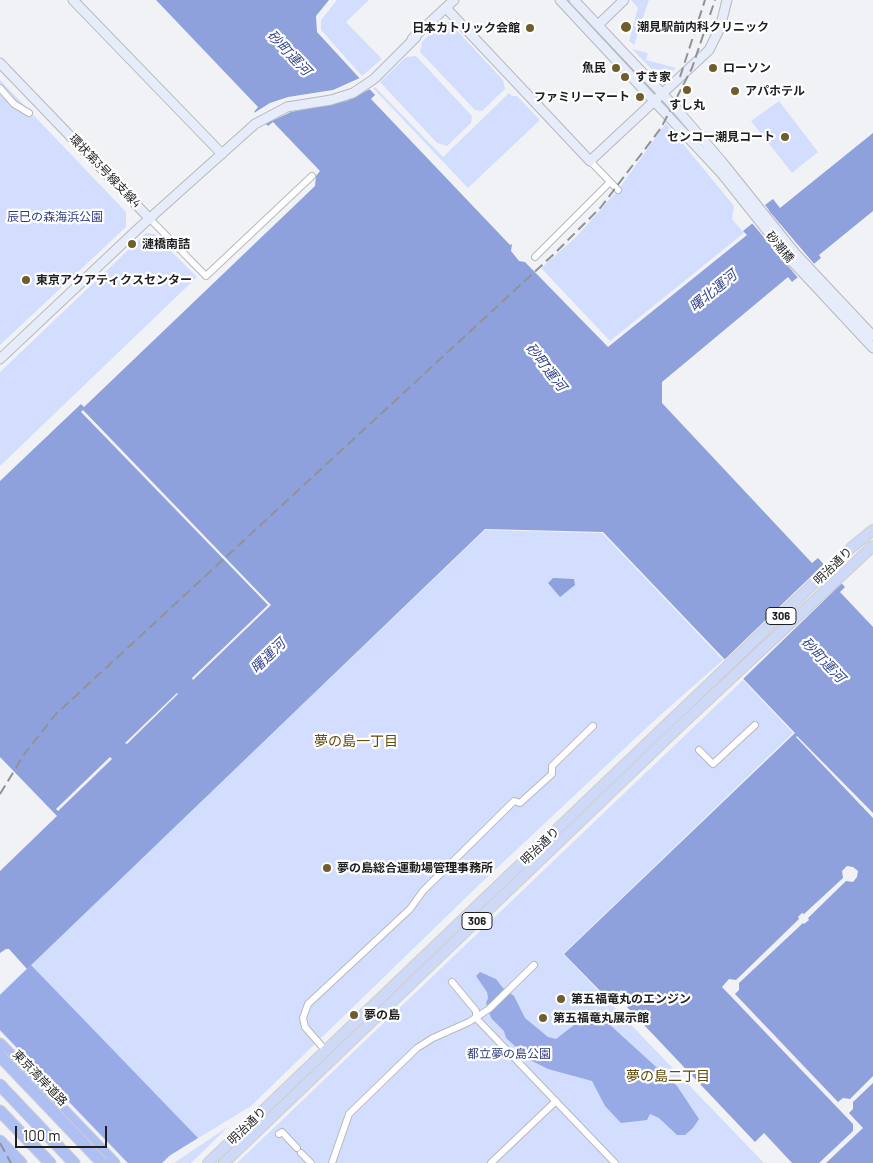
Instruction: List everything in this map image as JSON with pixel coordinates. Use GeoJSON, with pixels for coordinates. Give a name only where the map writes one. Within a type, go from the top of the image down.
{"type":"FeatureCollection","features":[{"type":"Feature","properties":{"kind":"highway"},"geometry":{"type":"LineString","coordinates":[[1,1050],[114,1163]]}},
{"type":"Feature","properties":{"kind":"highway","name":"東京湾岸道路"},"geometry":{"type":"LineString","coordinates":[[1,1050],[102,1163]]}},
{"type":"Feature","properties":{"kind":"highway"},"geometry":{"type":"LineString","coordinates":[[0,1086],[74,1163]]}},
{"type":"Feature","properties":{"kind":"highway"},"geometry":{"type":"LineString","coordinates":[[0,1111],[50,1163]]}},
{"type":"Feature","properties":{"kind":"highway"},"geometry":{"type":"LineString","coordinates":[[67,1114],[72,1125],[94,1152],[94,1163]]}},
{"type":"Feature","properties":{"kind":"highway"},"geometry":{"type":"LineString","coordinates":[[0,1141],[21,1163]]}},
{"type":"Feature","properties":{"kind":"highway"},"geometry":{"type":"LineString","coordinates":[[60,1148],[80,1163]]}},
{"type":"Feature","properties":{"kind":"highway"},"geometry":{"type":"LineString","coordinates":[[0,1154],[8,1163]]}},
{"type":"Feature","properties":{"kind":"main road","name":"明治通り"},"geometry":{"type":"LineString","coordinates":[[208,1163],[851,548],[873,530]]}},
{"type":"Feature","properties":{"kind":"main road","name":"明治通り"},"geometry":{"type":"LineString","coordinates":[[224,1163],[846,569],[873,546]]}},
{"type":"Feature","properties":{"kind":"street"},"geometry":{"type":"LineString","coordinates":[[74,0],[221,153]]}},
{"type":"Feature","properties":{"kind":"street"},"geometry":{"type":"LineString","coordinates":[[312,176],[206,276],[150,219],[259,119],[294,105],[346,96],[367,82],[454,0]]}},
{"type":"Feature","properties":{"kind":"street"},"geometry":{"type":"LineString","coordinates":[[560,0],[659,97]]}},
{"type":"Feature","properties":{"kind":"street"},"geometry":{"type":"LineString","coordinates":[[574,0],[598,25],[659,97]]}},
{"type":"Feature","properties":{"kind":"street"},"geometry":{"type":"LineString","coordinates":[[598,25],[624,0]]}},
{"type":"Feature","properties":{"kind":"street"},"geometry":{"type":"LineString","coordinates":[[590,161],[700,59],[716,40],[727,0]]}},
{"type":"Feature","properties":{"kind":"street"},"geometry":{"type":"LineString","coordinates":[[446,8],[618,190]]}},
{"type":"Feature","properties":{"kind":"street","name":"環状第3号線支線4"},"geometry":{"type":"LineString","coordinates":[[0,63],[150,219],[0,359]]}},
{"type":"Feature","properties":{"kind":"street"},"geometry":{"type":"LineString","coordinates":[[0,88],[14,104],[29,112]]}},
{"type":"Feature","properties":{"kind":"street","name":"砂潮橋"},"geometry":{"type":"LineString","coordinates":[[659,97],[722,174],[811,276]]}},
{"type":"Feature","properties":{"kind":"street"},"geometry":{"type":"LineString","coordinates":[[535,257],[610,182]]}},
{"type":"Feature","properties":{"kind":"street"},"geometry":{"type":"LineString","coordinates":[[811,276],[873,336]]}},
{"type":"Feature","properties":{"kind":"street"},"geometry":{"type":"LineString","coordinates":[[811,276],[873,348]]}},
{"type":"Feature","properties":{"kind":"street"},"geometry":{"type":"LineString","coordinates":[[699,750],[713,764],[754,725]]}},
{"type":"Feature","properties":{"kind":"street"},"geometry":{"type":"LineString","coordinates":[[326,1051],[305,1028],[303,1018],[308,1004],[410,909],[423,891],[514,802],[520,803],[552,774],[552,766],[593,726]]}},
{"type":"Feature","properties":{"kind":"street"},"geometry":{"type":"LineString","coordinates":[[332,1163],[349,1114],[425,1042],[476,1018],[489,1009],[534,965]]}},
{"type":"Feature","properties":{"kind":"street"},"geometry":{"type":"LineString","coordinates":[[452,982],[476,1010],[476,1018],[615,1163]]}},
{"type":"Feature","properties":{"kind":"street"},"geometry":{"type":"LineString","coordinates":[[491,1163],[556,1101]]}},
{"type":"Feature","properties":{"kind":"street"},"geometry":{"type":"LineString","coordinates":[[280,1134],[282,1132],[311,1163]]}},
{"type":"Feature","properties":{"kind":"green space"},"geometry":{"type":"Polygon","coordinates":[[[337,0],[369,0],[346,22],[382,59],[362,76],[321,30],[321,20],[337,0]]]}},
{"type":"Feature","properties":{"kind":"green space"},"geometry":{"type":"Polygon","coordinates":[[[566,0],[570,0],[645,83],[566,0]]]}},
{"type":"Feature","properties":{"kind":"green space"},"geometry":{"type":"Polygon","coordinates":[[[631,0],[649,0],[634,45],[629,41],[638,8],[631,0]]]}},
{"type":"Feature","properties":{"kind":"green space"},"geometry":{"type":"Polygon","coordinates":[[[449,22],[503,80],[505,89],[482,111],[475,110],[420,52],[422,42],[442,23],[449,22]]]}},
{"type":"Feature","properties":{"kind":"green space"},"geometry":{"type":"Polygon","coordinates":[[[632,49],[648,53],[646,60],[676,68],[667,76],[658,76],[632,49]]]}},
{"type":"Feature","properties":{"kind":"green space"},"geometry":{"type":"Polygon","coordinates":[[[416,56],[472,116],[471,123],[447,146],[437,143],[380,82],[406,57],[416,56]]]}},
{"type":"Feature","properties":{"kind":"green space","name":"辰巳の森海浜公園"},"geometry":{"type":"Polygon","coordinates":[[[0,80],[126,212],[126,227],[0,345],[0,80]]]}},
{"type":"Feature","properties":{"kind":"green space"},"geometry":{"type":"Polygon","coordinates":[[[375,87],[443,157],[509,93],[512,96],[517,96],[540,120],[468,188],[373,88],[375,87]]]}},
{"type":"Feature","properties":{"kind":"green space","name":"センコー潮見コート"},"geometry":{"type":"Polygon","coordinates":[[[779,101],[818,152],[792,173],[751,121],[779,101]]]}},
{"type":"Feature","properties":{"kind":"green space"},"geometry":{"type":"Polygon","coordinates":[[[666,123],[734,206],[732,219],[744,233],[610,341],[541,268],[576,237],[618,190],[666,123]]]}},
{"type":"Feature","properties":{"kind":"green space","name":"辰巳の森海浜公園"},"geometry":{"type":"Polygon","coordinates":[[[146,233],[154,234],[197,277],[0,466],[0,372],[146,233]]]}},
{"type":"Feature","properties":{"kind":"green space"},"geometry":{"type":"Polygon","coordinates":[[[485,530],[602,533],[723,660],[657,718],[481,883],[251,1106],[169,1156],[162,1163],[127,1163],[0,1031],[0,994],[485,530]]]}},
{"type":"Feature","properties":{"kind":"green space","name":"都立夢の島公園"},"geometry":{"type":"Polygon","coordinates":[[[743,680],[793,733],[563,954],[764,1163],[237,1163],[743,680]]]}},
{"type":"Feature","properties":{"kind":"green space"},"geometry":{"type":"Polygon","coordinates":[[[229,1126],[191,1163],[174,1163],[229,1126]]]}},
{"type":"Feature","properties":{"kind":"shaded area"},"geometry":{"type":"Polygon","coordinates":[[[31,965],[198,1138],[169,1156],[162,1163],[128,1163],[0,1030],[0,995],[31,965]]]}},
{"type":"Feature","properties":{"kind":"shaded area"},"geometry":{"type":"Polygon","coordinates":[[[480,972],[496,979],[503,988],[514,996],[525,1018],[548,1037],[556,1039],[591,1012],[598,1014],[677,1086],[699,1119],[693,1128],[685,1135],[677,1135],[659,1118],[650,1114],[647,1120],[621,1123],[605,1106],[592,1081],[548,1069],[530,1060],[506,1038],[504,1031],[491,1018],[486,1003],[488,998],[487,992],[476,976],[480,972]]]}},
{"type":"Feature","properties":{"kind":"water"},"geometry":{"type":"Polygon","coordinates":[[[156,0],[329,0],[316,16],[317,32],[375,95],[371,99],[510,245],[512,244],[511,251],[519,261],[525,262],[608,347],[747,235],[743,231],[769,210],[765,205],[773,199],[780,208],[873,133],[873,211],[819,255],[821,258],[792,282],[788,277],[662,382],[662,403],[812,563],[818,558],[845,587],[840,592],[873,627],[873,1163],[792,1163],[764,1133],[755,1142],[627,1007],[633,1002],[621,990],[610,1001],[564,954],[795,733],[603,532],[485,529],[27,969],[9,949],[0,953],[0,871],[57,816],[0,757],[0,481],[81,404],[84,407],[315,186],[316,176],[320,171],[273,122],[268,126],[254,112],[258,107],[156,0]]]}},
{"type":"Feature","properties":{"kind":"water"},"geometry":{"type":"Polygon","coordinates":[[[553,578],[574,579],[575,585],[560,597],[548,583],[553,578]]]}},
{"type":"Feature","properties":{"kind":"pier"},"geometry":{"type":"Polygon","coordinates":[[[362,77],[372,88],[347,101],[291,112],[265,124],[254,113],[270,103],[288,97],[333,90],[362,77]]]}},
{"type":"Feature","properties":{"kind":"pier"},"geometry":{"type":"Polygon","coordinates":[[[764,205],[816,266],[799,279],[751,222],[766,210],[764,205]]]}},
{"type":"Feature","properties":{"kind":"pier"},"geometry":{"type":"Polygon","coordinates":[[[83,410],[271,605],[193,680],[192,678],[268,605],[81,412],[83,410]]]}},
{"type":"Feature","properties":{"kind":"pier"},"geometry":{"type":"Polygon","coordinates":[[[825,563],[843,582],[741,681],[723,661],[825,563]]]}},
{"type":"Feature","properties":{"kind":"pier"},"geometry":{"type":"Polygon","coordinates":[[[177,693],[127,744],[125,743],[177,693]]]}},
{"type":"Feature","properties":{"kind":"pier"},"geometry":{"type":"Polygon","coordinates":[[[796,737],[873,813],[873,818],[796,737]]]}},
{"type":"Feature","properties":{"kind":"pier"},"geometry":{"type":"Polygon","coordinates":[[[110,757],[112,759],[58,811],[56,809],[110,757]]]}},
{"type":"Feature","properties":{"kind":"pier"},"geometry":{"type":"Polygon","coordinates":[[[847,866],[853,867],[858,871],[857,877],[853,882],[846,881],[808,918],[809,920],[803,923],[739,983],[739,990],[735,994],[838,1102],[843,1098],[850,1099],[873,1076],[873,1083],[853,1102],[853,1109],[849,1113],[863,1128],[826,1163],[819,1163],[853,1131],[853,1124],[722,987],[729,979],[736,980],[799,919],[798,917],[802,913],[804,914],[843,878],[842,871],[847,866]]]}},
{"type":"Feature","properties":{"kind":"railway"},"geometry":{"type":"LineString","coordinates":[[680,77],[705,0]]}},
{"type":"Feature","properties":{"kind":"railway"},"geometry":{"type":"LineString","coordinates":[[0,794],[25,753],[56,714],[555,253],[601,207],[661,128],[692,68],[715,0]]}},
{"type":"Feature","properties":{"kind":"railway"},"geometry":{"type":"LineString","coordinates":[[0,1143],[11,1163]]}},
{"type":"Feature","properties":{"kind":"place","name":"潮見駅前内科クリニック"},"geometry":{"type":"Point","coordinates":[626,27]}},
{"type":"Feature","properties":{"kind":"place","name":"日本カトリック会館"},"geometry":{"type":"Point","coordinates":[530,28]}},
{"type":"Feature","properties":{"kind":"place","name":"魚民"},"geometry":{"type":"Point","coordinates":[616,68]}},
{"type":"Feature","properties":{"kind":"place","name":"ローソン"},"geometry":{"type":"Point","coordinates":[713,68]}},
{"type":"Feature","properties":{"kind":"place","name":"すき家"},"geometry":{"type":"Point","coordinates":[625,77]}},
{"type":"Feature","properties":{"kind":"place","name":"すし丸"},"geometry":{"type":"Point","coordinates":[687,90]}},
{"type":"Feature","properties":{"kind":"place","name":"アパホテル"},"geometry":{"type":"Point","coordinates":[735,91]}},
{"type":"Feature","properties":{"kind":"place","name":"ファミリーマート"},"geometry":{"type":"Point","coordinates":[640,97]}},
{"type":"Feature","properties":{"kind":"place","name":"センコー潮見コート"},"geometry":{"type":"Point","coordinates":[785,137]}},
{"type":"Feature","properties":{"kind":"place","name":"漣橋南詰"},"geometry":{"type":"Point","coordinates":[132,244]}},
{"type":"Feature","properties":{"kind":"place","name":"東京アクアティクスセンター"},"geometry":{"type":"Point","coordinates":[26,280]}},
{"type":"Feature","properties":{"kind":"place","name":"夢の島総合運動場管理事務所"},"geometry":{"type":"Point","coordinates":[327,868]}},
{"type":"Feature","properties":{"kind":"place","name":"第五福竜丸のエンジン"},"geometry":{"type":"Point","coordinates":[561,999]}},
{"type":"Feature","properties":{"kind":"place","name":"夢の島"},"geometry":{"type":"Point","coordinates":[354,1015]}},
{"type":"Feature","properties":{"kind":"place","name":"第五福竜丸展示館"},"geometry":{"type":"Point","coordinates":[543,1018]}},
{"type":"Feature","properties":{"kind":"district","name":"夢の島一丁目"},"geometry":{"type":"Point","coordinates":[356,741]}},
{"type":"Feature","properties":{"kind":"district","name":"夢の島二丁目"},"geometry":{"type":"Point","coordinates":[668,1076]}},
{"type":"Feature","properties":{"kind":"water label","name":"砂町運河"},"geometry":{"type":"Point","coordinates":[289,53]}},
{"type":"Feature","properties":{"kind":"water label","name":"曙北運河"},"geometry":{"type":"Point","coordinates":[713,291]}},
{"type":"Feature","properties":{"kind":"water label","name":"砂町運河"},"geometry":{"type":"Point","coordinates":[546,367]}},
{"type":"Feature","properties":{"kind":"water label","name":"曙運河"},"geometry":{"type":"Point","coordinates":[268,656]}},
{"type":"Feature","properties":{"kind":"water label","name":"砂町運河"},"geometry":{"type":"Point","coordinates":[823,660]}}]}
